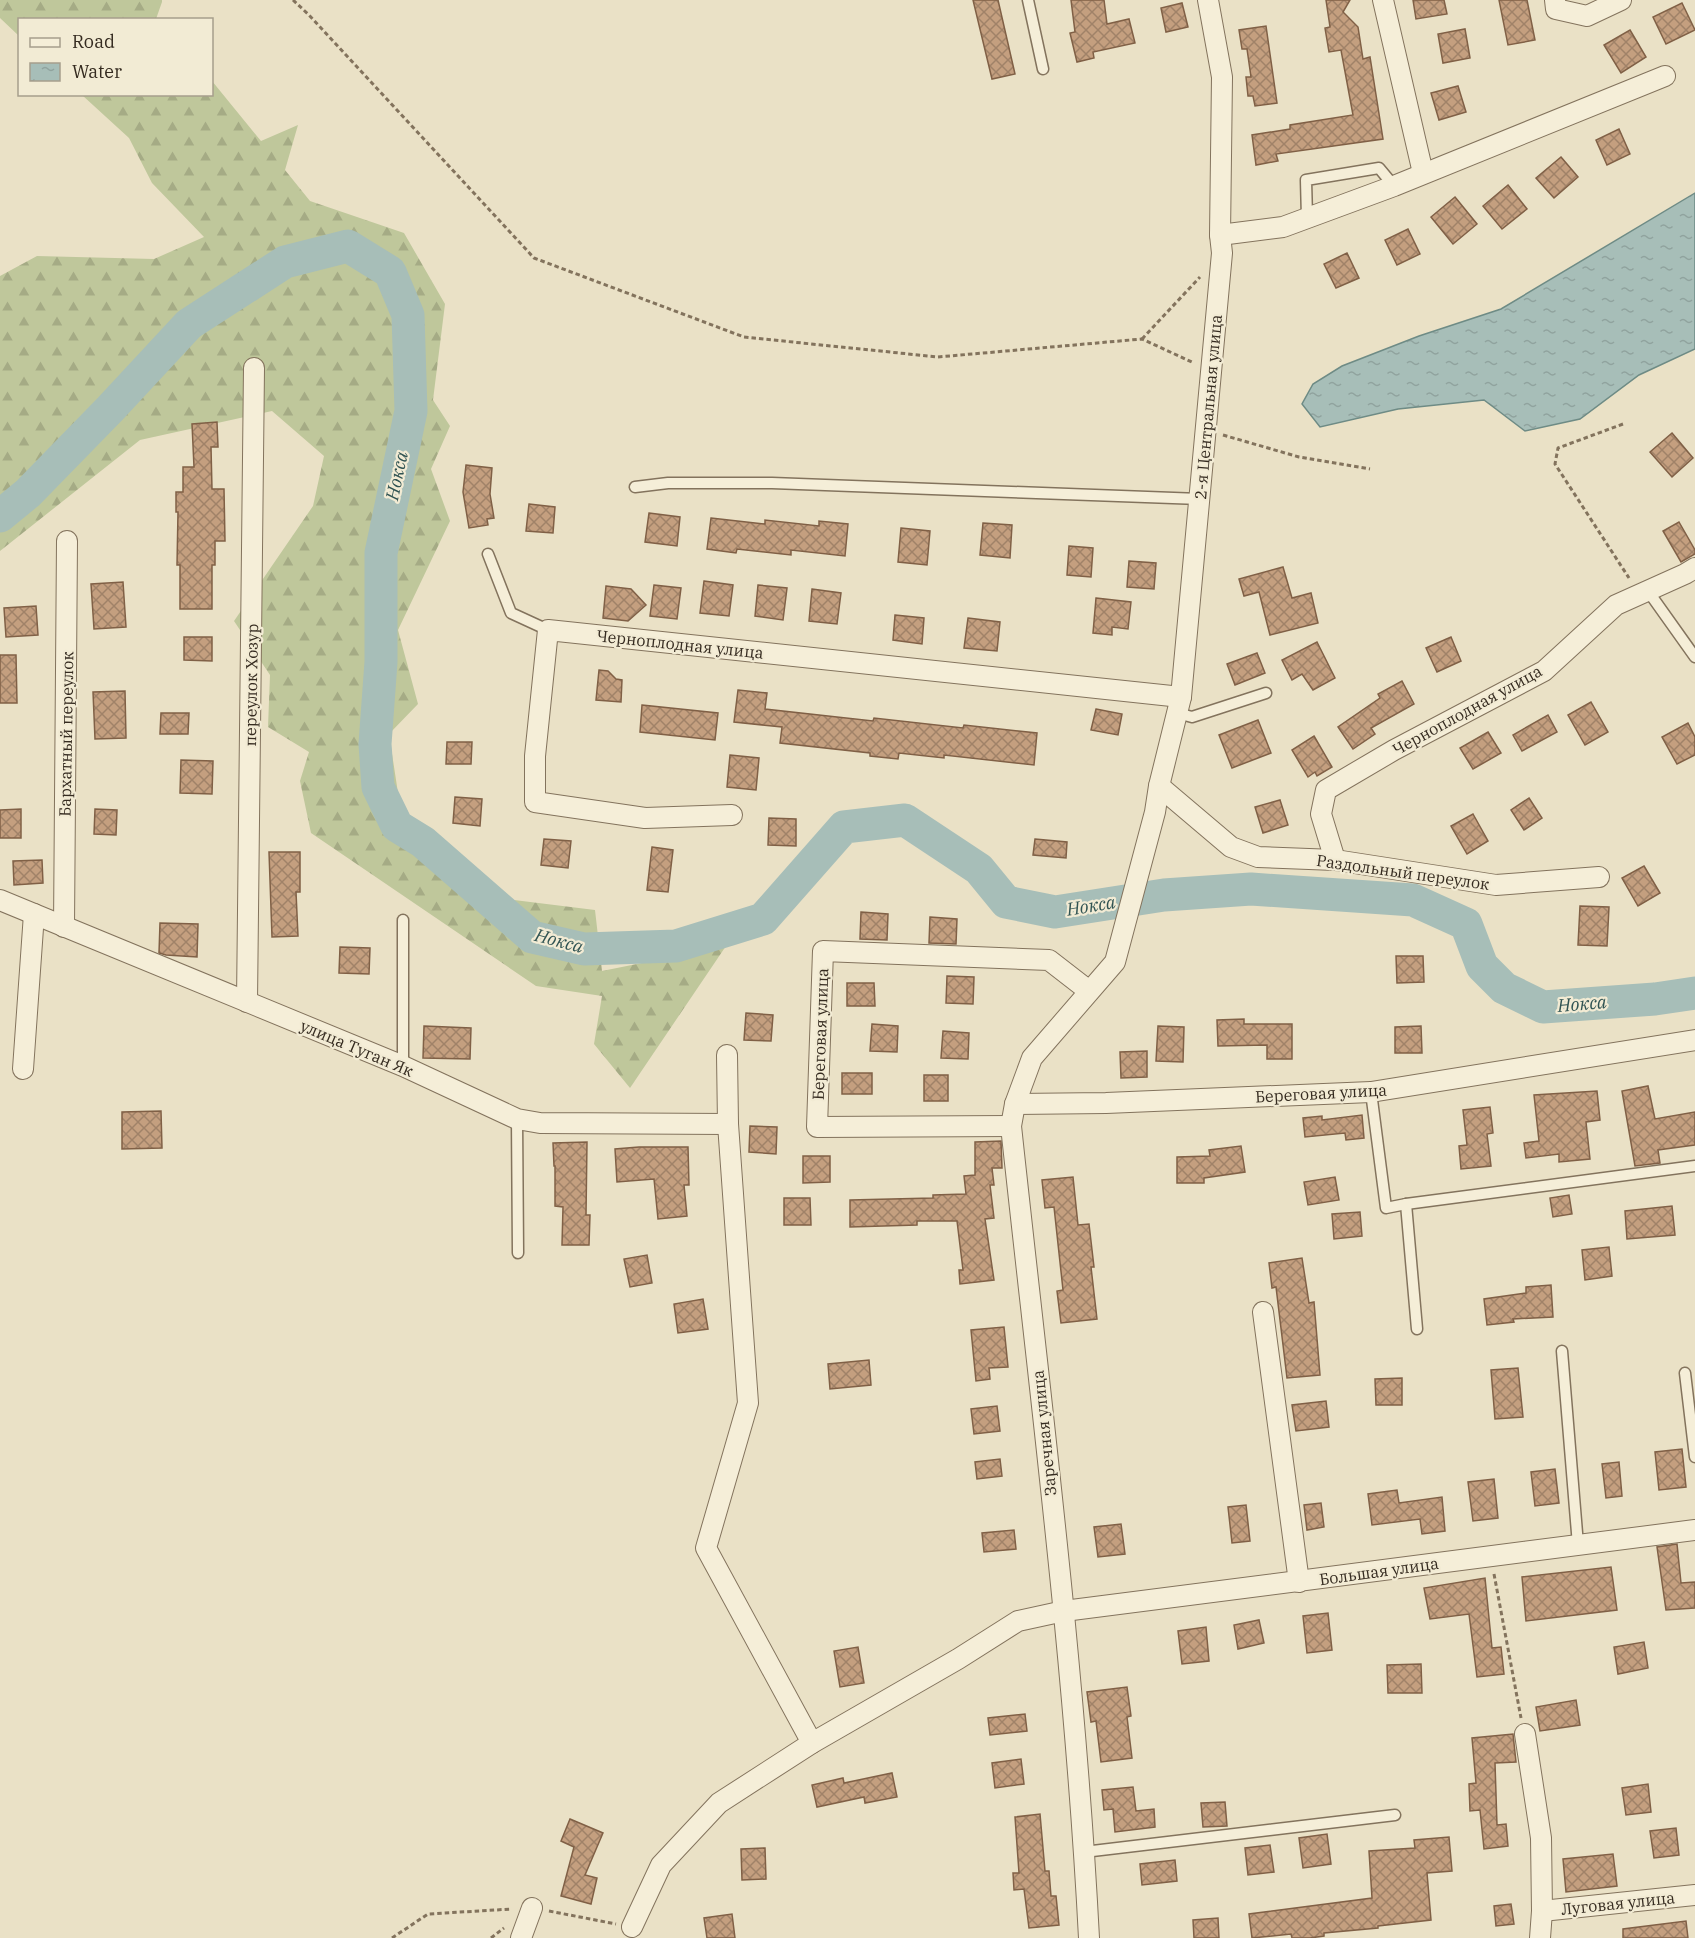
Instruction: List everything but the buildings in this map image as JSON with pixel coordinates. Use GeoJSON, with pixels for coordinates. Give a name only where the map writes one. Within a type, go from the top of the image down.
{"type":"FeatureCollection","features":[{"type":"Feature","properties":{"kind":"street","name":"2-я Центральная улица"},"geometry":{"type":"LineString","coordinates":[[1115,962],[1155,812],[1179,705],[1200,499],[1221,244],[1222,77],[1208,0]]}},
{"type":"Feature","properties":{"kind":"street"},"geometry":{"type":"LineString","coordinates":[[1383,0],[1423,173]]}},
{"type":"Feature","properties":{"kind":"street"},"geometry":{"type":"LineString","coordinates":[[1554,0],[1556,9],[1587,16],[1622,0]]}},
{"type":"Feature","properties":{"kind":"street"},"geometry":{"type":"LineString","coordinates":[[1221,244],[1283,227],[1394,186],[1665,76]]}},
{"type":"Feature","properties":{"kind":"street","name":"переулок Хозур"},"geometry":{"type":"LineString","coordinates":[[247,1002],[254,368]]}},
{"type":"Feature","properties":{"kind":"street","name":"Бархатный переулок"},"geometry":{"type":"LineString","coordinates":[[64,927],[68,541]]}},
{"type":"Feature","properties":{"kind":"street","name":"Черноплодная улица"},"geometry":{"type":"LineString","coordinates":[[1335,860],[1321,814],[1326,790],[1394,750],[1544,671],[1616,605],[1685,574],[1695,567]]}},
{"type":"Feature","properties":{"kind":"street"},"geometry":{"type":"LineString","coordinates":[[548,630],[535,756],[535,802],[645,818],[732,815]]}},
{"type":"Feature","properties":{"kind":"street","name":"Черноплодная улица"},"geometry":{"type":"LineString","coordinates":[[548,630],[1179,705]]}},
{"type":"Feature","properties":{"kind":"street","name":"Раздольный переулок"},"geometry":{"type":"LineString","coordinates":[[1159,786],[1231,847],[1257,857],[1335,860],[1496,885],[1599,877]]}},
{"type":"Feature","properties":{"kind":"street","name":"улица Туган Як"},"geometry":{"type":"LineString","coordinates":[[0,900],[403,1066],[517,1119],[540,1124],[728,1124]]}},
{"type":"Feature","properties":{"kind":"street"},"geometry":{"type":"LineString","coordinates":[[23,1069],[34,914]]}},
{"type":"Feature","properties":{"kind":"street","name":"Береговая улица"},"geometry":{"type":"LineString","coordinates":[[1011,1126],[817,1127],[823,951],[1049,960],[1089,991]]}},
{"type":"Feature","properties":{"kind":"street","name":"Заречная улица"},"geometry":{"type":"LineString","coordinates":[[1089,1938],[1064,1611],[1011,1126],[1015,1104],[1032,1058],[1115,962]]}},
{"type":"Feature","properties":{"kind":"street","name":"Береговая улица"},"geometry":{"type":"LineString","coordinates":[[1015,1104],[1106,1103],[1371,1092],[1695,1040]]}},
{"type":"Feature","properties":{"kind":"street"},"geometry":{"type":"LineString","coordinates":[[727,1055],[728,1124],[748,1403],[706,1548],[812,1743]]}},
{"type":"Feature","properties":{"kind":"street"},"geometry":{"type":"LineString","coordinates":[[1263,1312],[1299,1582]]}},
{"type":"Feature","properties":{"kind":"street","name":"Большая улица"},"geometry":{"type":"LineString","coordinates":[[631,1933],[661,1865],[719,1803],[812,1743],[958,1659],[1018,1621],[1064,1611],[1695,1530]]}},
{"type":"Feature","properties":{"kind":"street"},"geometry":{"type":"LineString","coordinates":[[1525,1734],[1541,1838],[1540,1938]]}},
{"type":"Feature","properties":{"kind":"street","name":"Луговая улица"},"geometry":{"type":"LineString","coordinates":[[1542,1911],[1695,1895]]}},
{"type":"Feature","properties":{"kind":"street"},"geometry":{"type":"LineString","coordinates":[[514,1932],[532,1908]]}},
{"type":"Feature","properties":{"kind":"lane"},"geometry":{"type":"LineString","coordinates":[[1028,0],[1043,69]]}},
{"type":"Feature","properties":{"kind":"lane"},"geometry":{"type":"LineString","coordinates":[[1307,218],[1306,180],[1379,168],[1394,186]]}},
{"type":"Feature","properties":{"kind":"lane"},"geometry":{"type":"LineString","coordinates":[[635,487],[668,483],[772,483],[1200,499]]}},
{"type":"Feature","properties":{"kind":"lane"},"geometry":{"type":"LineString","coordinates":[[488,554],[512,613],[548,630]]}},
{"type":"Feature","properties":{"kind":"lane"},"geometry":{"type":"LineString","coordinates":[[1644,593],[1695,657]]}},
{"type":"Feature","properties":{"kind":"lane"},"geometry":{"type":"LineString","coordinates":[[1179,705],[1192,717],[1266,693]]}},
{"type":"Feature","properties":{"kind":"lane"},"geometry":{"type":"LineString","coordinates":[[403,920],[403,1066]]}},
{"type":"Feature","properties":{"kind":"lane"},"geometry":{"type":"LineString","coordinates":[[1371,1092],[1386,1208],[1695,1167]]}},
{"type":"Feature","properties":{"kind":"lane"},"geometry":{"type":"LineString","coordinates":[[517,1119],[518,1253]]}},
{"type":"Feature","properties":{"kind":"lane"},"geometry":{"type":"LineString","coordinates":[[1406,1204],[1417,1329]]}},
{"type":"Feature","properties":{"kind":"lane"},"geometry":{"type":"LineString","coordinates":[[1562,1350],[1578,1545]]}},
{"type":"Feature","properties":{"kind":"lane"},"geometry":{"type":"LineString","coordinates":[[1685,1373],[1695,1457]]}},
{"type":"Feature","properties":{"kind":"lane"},"geometry":{"type":"LineString","coordinates":[[1084,1852],[1395,1815]]}},
{"type":"Feature","properties":{"kind":"path"},"geometry":{"type":"LineString","coordinates":[[293,0],[534,258],[744,337],[938,357],[1142,339],[1212,371]]}},
{"type":"Feature","properties":{"kind":"path"},"geometry":{"type":"LineString","coordinates":[[1142,339],[1221,244]]}},
{"type":"Feature","properties":{"kind":"path"},"geometry":{"type":"LineString","coordinates":[[1623,424],[1557,448],[1555,465],[1644,593]]}},
{"type":"Feature","properties":{"kind":"path"},"geometry":{"type":"LineString","coordinates":[[1206,431],[1299,457],[1370,469]]}},
{"type":"Feature","properties":{"kind":"path"},"geometry":{"type":"LineString","coordinates":[[1491,1557],[1525,1734]]}},
{"type":"Feature","properties":{"kind":"path"},"geometry":{"type":"LineString","coordinates":[[392,1938],[428,1914],[532,1908],[631,1933]]}},
{"type":"Feature","properties":{"kind":"path"},"geometry":{"type":"LineString","coordinates":[[491,1938],[514,1932]]}},
{"type":"Feature","properties":{"kind":"green space"},"geometry":{"type":"Polygon","coordinates":[[[0,0],[162,0],[156,18],[18,18],[18,35],[0,18],[0,0]]]}},
{"type":"Feature","properties":{"kind":"green space"},"geometry":{"type":"Polygon","coordinates":[[[213,82],[261,141],[298,125],[285,170],[310,201],[404,233],[445,304],[433,400],[450,426],[431,469],[450,521],[398,630],[418,704],[389,734],[400,806],[499,898],[595,910],[602,971],[726,946],[630,1088],[594,1044],[602,996],[536,986],[311,833],[300,781],[309,752],[268,727],[270,675],[234,621],[313,506],[324,456],[272,411],[140,440],[0,551],[0,276],[37,256],[154,259],[204,237],[152,183],[129,138],[83,96],[213,96],[213,82]]]}},
{"type":"Feature","properties":{"kind":"water"},"geometry":{"type":"Polygon","coordinates":[[[1695,193],[1695,349],[1639,375],[1580,419],[1525,431],[1484,400],[1398,409],[1320,427],[1302,404],[1313,384],[1342,366],[1419,336],[1501,309],[1695,193]]]}},
{"type":"Feature","properties":{"kind":"waterway","name":"Нокса"},"geometry":{"type":"LineString","coordinates":[[0,516],[28,493],[189,324],[285,262],[348,246],[390,272],[408,315],[411,411],[381,553],[381,662],[375,744],[378,787],[397,826],[423,842],[532,937],[584,949],[676,946],[763,919],[844,827],[905,820],[979,869],[1006,902],[1055,912],[1164,895],[1251,889],[1413,900],[1466,924],[1482,966],[1504,988],[1543,1007],[1655,999],[1695,993]]}}]}
